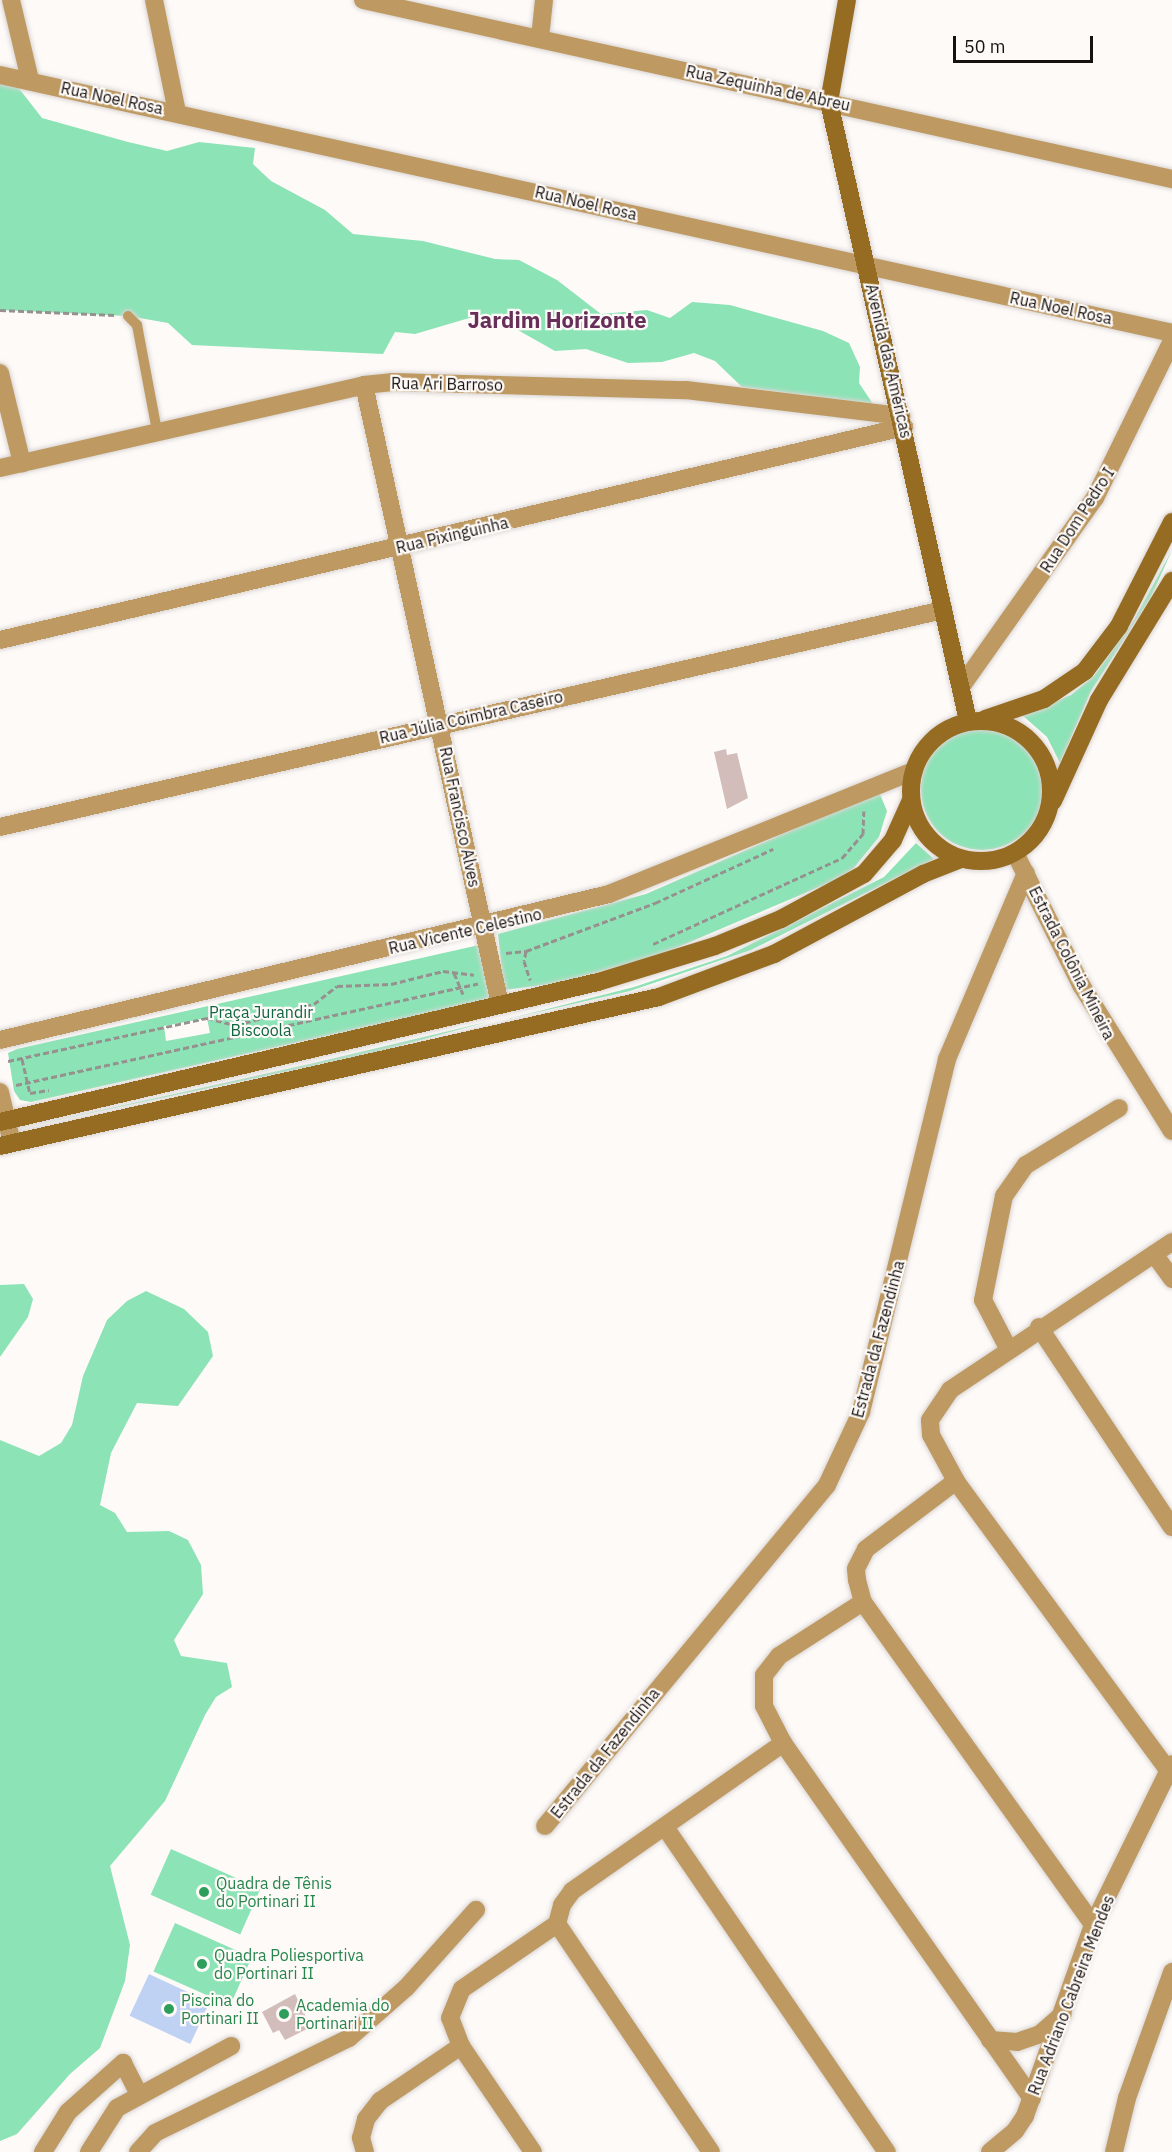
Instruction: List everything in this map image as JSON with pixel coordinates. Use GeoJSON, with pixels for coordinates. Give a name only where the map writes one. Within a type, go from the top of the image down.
{"type":"FeatureCollection","features":[{"type":"Feature","properties":{"kind":"main road","name":"Avenida das Américas"},"geometry":{"type":"LineString","coordinates":[[847,0],[829,102],[903,421],[961,687],[976,720]]}},
{"type":"Feature","properties":{"kind":"main road"},"geometry":{"type":"LineString","coordinates":[[3,1121],[636,972],[781,919],[864,874],[893,840],[911,800],[914,771],[934,738],[976,720],[1044,699],[1085,671],[1119,626],[1172,522]]}},
{"type":"Feature","properties":{"kind":"main road"},"geometry":{"type":"LineString","coordinates":[[911,800],[928,837],[961,859],[980,861],[1015,853],[1030,842],[1049,811],[1099,700],[1172,580]]}},
{"type":"Feature","properties":{"kind":"main road"},"geometry":{"type":"LineString","coordinates":[[976,720],[1005,723],[1039,749],[1050,778],[1049,811]]}},
{"type":"Feature","properties":{"kind":"main road"},"geometry":{"type":"LineString","coordinates":[[6,1144],[659,997],[774,954],[961,859]]}},
{"type":"Feature","properties":{"kind":"street"},"geometry":{"type":"LineString","coordinates":[[11,0],[30,80]]}},
{"type":"Feature","properties":{"kind":"street"},"geometry":{"type":"LineString","coordinates":[[154,0],[177,112]]}},
{"type":"Feature","properties":{"kind":"street","name":"Rua Zequinha de Abreu"},"geometry":{"type":"LineString","coordinates":[[363,0],[1172,179]]}},
{"type":"Feature","properties":{"kind":"street"},"geometry":{"type":"LineString","coordinates":[[540,38],[544,0]]}},
{"type":"Feature","properties":{"kind":"street","name":"Rua Noel Rosa"},"geometry":{"type":"LineString","coordinates":[[0,75],[177,112],[1172,333]]}},
{"type":"Feature","properties":{"kind":"street","name":"Rua Dom Pedro I"},"geometry":{"type":"LineString","coordinates":[[961,687],[1095,498],[1172,341]]}},
{"type":"Feature","properties":{"kind":"street"},"geometry":{"type":"LineString","coordinates":[[0,373],[22,463]]}},
{"type":"Feature","properties":{"kind":"street","name":"Rua Ari Barroso"},"geometry":{"type":"LineString","coordinates":[[0,468],[364,385],[686,390],[903,421]]}},
{"type":"Feature","properties":{"kind":"street","name":"Rua Francisco Alves"},"geometry":{"type":"LineString","coordinates":[[364,385],[500,1004]]}},
{"type":"Feature","properties":{"kind":"street","name":"Rua Pixinguinha"},"geometry":{"type":"LineString","coordinates":[[0,640],[400,547],[903,421]]}},
{"type":"Feature","properties":{"kind":"street","name":"Rua Júlia Coimbra Caseiro"},"geometry":{"type":"LineString","coordinates":[[0,827],[440,723],[943,610]]}},
{"type":"Feature","properties":{"kind":"street","name":"Rua Vicente Celestino"},"geometry":{"type":"LineString","coordinates":[[0,1040],[484,926],[666,874],[914,771]]}},
{"type":"Feature","properties":{"kind":"street","name":"Estrada Colônia Mineira"},"geometry":{"type":"LineString","coordinates":[[1015,853],[1081,985],[1172,1131]]}},
{"type":"Feature","properties":{"kind":"street","name":"Estrada da Fazendinha"},"geometry":{"type":"LineString","coordinates":[[546,1826],[827,1485],[861,1412],[947,1059],[1026,873]]}},
{"type":"Feature","properties":{"kind":"street"},"geometry":{"type":"LineString","coordinates":[[6,1144],[3,1121],[7,1089]]}},
{"type":"Feature","properties":{"kind":"street"},"geometry":{"type":"LineString","coordinates":[[1008,1348],[983,1300],[1004,1196],[1026,1165],[1119,1108]]}},
{"type":"Feature","properties":{"kind":"street"},"geometry":{"type":"LineString","coordinates":[[1170,1767],[956,1481],[934,1444],[930,1420],[950,1390],[1008,1348],[1172,1242]]}},
{"type":"Feature","properties":{"kind":"street"},"geometry":{"type":"LineString","coordinates":[[1154,1254],[1172,1280]]}},
{"type":"Feature","properties":{"kind":"street"},"geometry":{"type":"LineString","coordinates":[[1039,1328],[1172,1527]]}},
{"type":"Feature","properties":{"kind":"street"},"geometry":{"type":"LineString","coordinates":[[956,1481],[866,1549],[856,1569],[863,1602],[1093,1925]]}},
{"type":"Feature","properties":{"kind":"street"},"geometry":{"type":"LineString","coordinates":[[863,1602],[779,1656],[764,1675],[764,1706],[783,1743],[1032,2099]]}},
{"type":"Feature","properties":{"kind":"street"},"geometry":{"type":"LineString","coordinates":[[533,2152],[461,2046],[450,2018],[462,1989],[558,1924],[562,1905],[572,1891],[783,1743]]}},
{"type":"Feature","properties":{"kind":"street","name":"Rua Adriano Cabreira Mendes"},"geometry":{"type":"LineString","coordinates":[[990,2152],[1015,2131],[1032,2099],[1093,1925],[1170,1767]]}},
{"type":"Feature","properties":{"kind":"street"},"geometry":{"type":"LineString","coordinates":[[665,1827],[887,2152]]}},
{"type":"Feature","properties":{"kind":"street"},"geometry":{"type":"LineString","coordinates":[[138,2152],[155,2133],[349,2038],[406,1988],[476,1910]]}},
{"type":"Feature","properties":{"kind":"street"},"geometry":{"type":"LineString","coordinates":[[558,1924],[711,2152]]}},
{"type":"Feature","properties":{"kind":"street"},"geometry":{"type":"LineString","coordinates":[[1114,2152],[1127,2098],[1172,1972]]}},
{"type":"Feature","properties":{"kind":"street"},"geometry":{"type":"LineString","coordinates":[[990,2040],[1017,2042],[1040,2034],[1064,2013]]}},
{"type":"Feature","properties":{"kind":"street"},"geometry":{"type":"LineString","coordinates":[[89,2152],[117,2108],[231,2046]]}},
{"type":"Feature","properties":{"kind":"street"},"geometry":{"type":"LineString","coordinates":[[365,2152],[362,2138],[366,2119],[380,2101],[461,2046]]}},
{"type":"Feature","properties":{"kind":"street"},"geometry":{"type":"LineString","coordinates":[[44,2152],[68,2112],[123,2063],[139,2095]]}},
{"type":"Feature","properties":{"kind":"lane"},"geometry":{"type":"LineString","coordinates":[[128,316],[137,325],[157,431]]}},
{"type":"Feature","properties":{"kind":"path"},"geometry":{"type":"LineString","coordinates":[[0,310],[128,316]]}},
{"type":"Feature","properties":{"kind":"path"},"geometry":{"type":"LineString","coordinates":[[648,947],[842,858],[863,834],[865,818],[860,807]]}},
{"type":"Feature","properties":{"kind":"path"},"geometry":{"type":"LineString","coordinates":[[498,955],[526,951],[656,903],[779,846]]}},
{"type":"Feature","properties":{"kind":"path"},"geometry":{"type":"LineString","coordinates":[[526,951],[526,973],[531,982]]}},
{"type":"Feature","properties":{"kind":"path"},"geometry":{"type":"LineString","coordinates":[[454,973],[464,999]]}},
{"type":"Feature","properties":{"kind":"path"},"geometry":{"type":"LineString","coordinates":[[8,1061],[207,1018],[236,1025],[314,1004],[337,986],[380,985],[422,974],[479,974]]}},
{"type":"Feature","properties":{"kind":"path"},"geometry":{"type":"LineString","coordinates":[[519,984],[542,979]]}},
{"type":"Feature","properties":{"kind":"path"},"geometry":{"type":"LineString","coordinates":[[7,1089],[481,982]]}},
{"type":"Feature","properties":{"kind":"path"},"geometry":{"type":"LineString","coordinates":[[23,1095],[30,1093]]}},
{"type":"Feature","properties":{"kind":"green space"},"geometry":{"type":"Polygon","coordinates":[[[0,84],[17,86],[42,118],[128,142],[167,151],[199,142],[255,148],[253,164],[271,181],[325,210],[353,234],[423,241],[495,259],[519,260],[557,280],[601,314],[647,310],[670,318],[692,302],[730,305],[823,331],[849,343],[860,367],[859,383],[873,404],[742,387],[715,361],[694,353],[662,362],[628,363],[586,349],[555,351],[500,320],[476,316],[415,334],[395,332],[383,354],[192,345],[168,323],[128,316],[0,310],[0,84]]]}},
{"type":"Feature","properties":{"kind":"green space"},"geometry":{"type":"Polygon","coordinates":[[[1172,550],[1151,597],[1091,691],[1060,763],[1047,737],[1022,715],[1071,695],[1094,676],[1134,620],[1172,550]]]}},
{"type":"Feature","properties":{"kind":"green space"},"geometry":{"type":"Polygon","coordinates":[[[982,728],[1005,732],[1025,746],[1039,766],[1043,789],[1039,812],[1025,832],[1005,846],[982,850],[959,846],[939,832],[925,812],[921,789],[925,766],[939,746],[959,732],[982,728]]]}},
{"type":"Feature","properties":{"kind":"green space"},"geometry":{"type":"Polygon","coordinates":[[[879,792],[887,811],[879,837],[853,869],[831,882],[664,953],[559,983],[504,990],[498,934],[646,894],[879,792]]]}},
{"type":"Feature","properties":{"kind":"green space"},"geometry":{"type":"Polygon","coordinates":[[[916,843],[934,859],[751,950],[630,991],[508,1019],[634,987],[727,956],[884,877],[916,843]]]}},
{"type":"Feature","properties":{"kind":"green space","name":"Praça Jurandir Biscoola"},"geometry":{"type":"Polygon","coordinates":[[[479,945],[491,999],[31,1102],[20,1100],[14,1091],[8,1053],[17,1049],[479,945]],[[207,1018],[164,1026],[166,1041],[210,1033],[207,1018]]]}},
{"type":"Feature","properties":{"kind":"green space"},"geometry":{"type":"Polygon","coordinates":[[[491,1021],[365,1055],[29,1126],[310,1064],[491,1021]]]}},
{"type":"Feature","properties":{"kind":"green space"},"geometry":{"type":"Polygon","coordinates":[[[24,1284],[33,1299],[28,1317],[0,1357],[0,1285],[24,1284]]]}},
{"type":"Feature","properties":{"kind":"green space"},"geometry":{"type":"Polygon","coordinates":[[[146,1291],[184,1309],[208,1332],[213,1356],[178,1406],[137,1403],[111,1453],[100,1505],[115,1513],[127,1532],[169,1531],[188,1540],[201,1565],[203,1594],[174,1640],[181,1656],[227,1663],[232,1687],[216,1697],[205,1715],[165,1801],[110,1866],[130,1945],[125,1981],[100,2048],[70,2074],[17,2134],[0,2141],[0,1440],[39,1456],[61,1443],[72,1425],[83,1376],[107,1320],[127,1301],[146,1291]]]}},
{"type":"Feature","properties":{"kind":"green space","name":"Quadra de Tênis do Portinari II"},"geometry":{"type":"Polygon","coordinates":[[[171,1849],[261,1889],[240,1935],[151,1895],[171,1849]]]}},
{"type":"Feature","properties":{"kind":"green space","name":"Quadra Poliesportiva do Portinari II"},"geometry":{"type":"Polygon","coordinates":[[[175,1923],[252,1957],[230,2006],[153,1971],[175,1923]]]}},
{"type":"Feature","properties":{"kind":"water","name":"Piscina do Portinari II"},"geometry":{"type":"Polygon","coordinates":[[[149,1974],[210,2002],[190,2044],[130,2016],[149,1974]]]}},
{"type":"Feature","properties":{"kind":"building"},"geometry":{"type":"Polygon","coordinates":[[[726,749],[727,755],[737,753],[748,798],[727,809],[714,752],[726,749]]]}},
{"type":"Feature","properties":{"kind":"building","name":"Academia do Portinari II"},"geometry":{"type":"Polygon","coordinates":[[[295,1994],[311,2027],[285,2040],[279,2030],[273,2033],[262,2012],[295,1994]]]}},
{"type":"Feature","properties":{"kind":"place","name":"Quadra de Tênis do Portinari II"},"geometry":{"type":"Point","coordinates":[204,1892]}},
{"type":"Feature","properties":{"kind":"place","name":"Quadra Poliesportiva do Portinari II"},"geometry":{"type":"Point","coordinates":[202,1964]}},
{"type":"Feature","properties":{"kind":"place","name":"Piscina do Portinari II"},"geometry":{"type":"Point","coordinates":[169,2009]}},
{"type":"Feature","properties":{"kind":"place","name":"Academia do Portinari II"},"geometry":{"type":"Point","coordinates":[284,2014]}},
{"type":"Feature","properties":{"kind":"district","name":"Jardim Horizonte"},"geometry":{"type":"Point","coordinates":[557,320]}}]}
